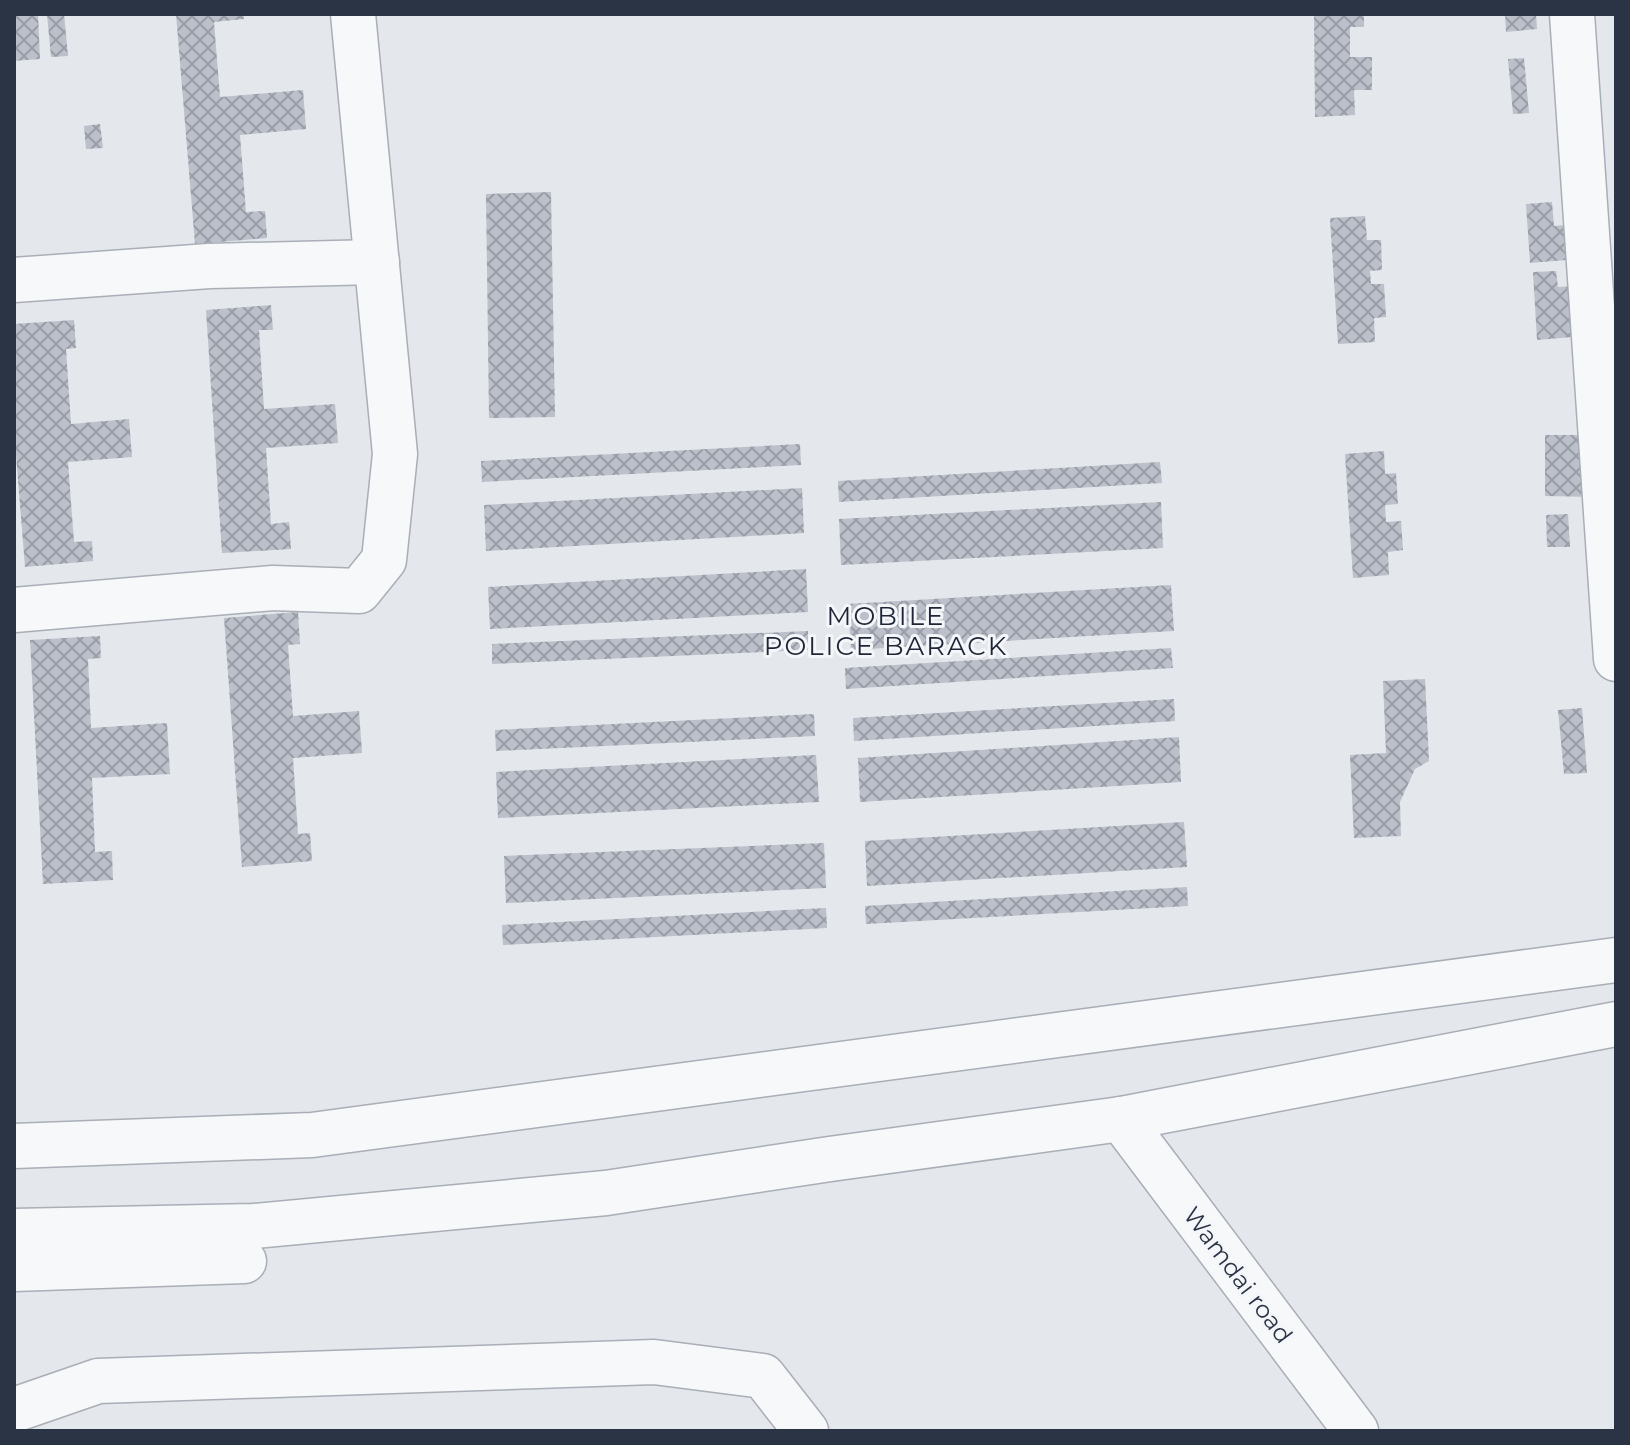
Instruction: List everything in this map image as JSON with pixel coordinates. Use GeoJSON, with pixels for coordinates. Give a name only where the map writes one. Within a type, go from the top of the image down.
{"type":"FeatureCollection","features":[{"type":"Feature","properties":{"kind":"street"},"geometry":{"type":"LineString","coordinates":[[14,610],[273,588],[359,591],[384,560],[395,454],[353,14]]}},
{"type":"Feature","properties":{"kind":"street"},"geometry":{"type":"LineString","coordinates":[[1572,14],[1616,659]]}},
{"type":"Feature","properties":{"kind":"street"},"geometry":{"type":"LineString","coordinates":[[14,280],[209,266],[377,262]]}},
{"type":"Feature","properties":{"kind":"street"},"geometry":{"type":"LineString","coordinates":[[14,1146],[312,1135],[1616,960]]}},
{"type":"Feature","properties":{"kind":"street"},"geometry":{"type":"LineString","coordinates":[[14,1231],[254,1226],[590,1195],[1121,1119],[1616,1024]]}},
{"type":"Feature","properties":{"kind":"street","name":"Wamdai road"},"geometry":{"type":"LineString","coordinates":[[1121,1119],[1356,1431]]}},
{"type":"Feature","properties":{"kind":"street"},"geometry":{"type":"LineString","coordinates":[[14,1269],[244,1261]]}},
{"type":"Feature","properties":{"kind":"street"},"geometry":{"type":"LineString","coordinates":[[14,1410],[98,1381],[654,1362],[763,1376],[806,1431]]}},
{"type":"Feature","properties":{"kind":"building"},"geometry":{"type":"Polygon","coordinates":[[[14,14],[38,14],[40,59],[14,61],[14,14]]]}},
{"type":"Feature","properties":{"kind":"building"},"geometry":{"type":"Polygon","coordinates":[[[47,14],[64,14],[68,56],[51,57],[47,14]]]}},
{"type":"Feature","properties":{"kind":"building"},"geometry":{"type":"Polygon","coordinates":[[[176,14],[244,14],[244,19],[214,22],[220,97],[303,90],[306,129],[240,135],[246,212],[265,211],[267,238],[195,244],[176,14]]]}},
{"type":"Feature","properties":{"kind":"building"},"geometry":{"type":"Polygon","coordinates":[[[1314,14],[1364,14],[1364,27],[1350,27],[1350,57],[1372,57],[1372,90],[1354,90],[1355,115],[1315,117],[1314,14]]]}},
{"type":"Feature","properties":{"kind":"building"},"geometry":{"type":"Polygon","coordinates":[[[1505,14],[1536,14],[1537,29],[1506,32],[1505,14]]]}},
{"type":"Feature","properties":{"kind":"building"},"geometry":{"type":"Polygon","coordinates":[[[1524,58],[1529,113],[1513,114],[1508,59],[1524,58]]]}},
{"type":"Feature","properties":{"kind":"building"},"geometry":{"type":"Polygon","coordinates":[[[100,124],[103,148],[86,149],[84,126],[100,124]]]}},
{"type":"Feature","properties":{"kind":"building"},"geometry":{"type":"Polygon","coordinates":[[[551,192],[555,417],[489,418],[486,194],[551,192]]]}},
{"type":"Feature","properties":{"kind":"building"},"geometry":{"type":"Polygon","coordinates":[[[1552,202],[1554,226],[1576,224],[1578,259],[1530,263],[1526,204],[1552,202]]]}},
{"type":"Feature","properties":{"kind":"building"},"geometry":{"type":"Polygon","coordinates":[[[1365,216],[1367,240],[1381,240],[1382,270],[1370,271],[1371,284],[1384,284],[1386,317],[1374,318],[1375,342],[1338,344],[1330,218],[1365,216]]]}},
{"type":"Feature","properties":{"kind":"building"},"geometry":{"type":"Polygon","coordinates":[[[1556,271],[1558,287],[1580,286],[1584,336],[1537,340],[1533,272],[1556,271]]]}},
{"type":"Feature","properties":{"kind":"building"},"geometry":{"type":"Polygon","coordinates":[[[271,305],[273,330],[259,330],[264,409],[335,404],[338,443],[266,448],[271,524],[289,522],[291,549],[222,553],[206,310],[271,305]]]}},
{"type":"Feature","properties":{"kind":"building"},"geometry":{"type":"Polygon","coordinates":[[[74,320],[76,348],[66,349],[71,424],[129,419],[132,457],[68,462],[74,542],[92,541],[93,561],[25,567],[14,430],[14,324],[74,320]]]}},
{"type":"Feature","properties":{"kind":"building"},"geometry":{"type":"Polygon","coordinates":[[[1545,435],[1582,435],[1594,497],[1545,496],[1545,435]]]}},
{"type":"Feature","properties":{"kind":"building"},"geometry":{"type":"Polygon","coordinates":[[[800,444],[801,465],[482,482],[481,461],[800,444]]]}},
{"type":"Feature","properties":{"kind":"building"},"geometry":{"type":"Polygon","coordinates":[[[1384,451],[1385,474],[1396,473],[1398,504],[1385,505],[1386,522],[1401,521],[1403,550],[1388,552],[1389,575],[1353,578],[1345,454],[1384,451]]]}},
{"type":"Feature","properties":{"kind":"building"},"geometry":{"type":"Polygon","coordinates":[[[1160,462],[1162,483],[839,502],[838,481],[1160,462]]]}},
{"type":"Feature","properties":{"kind":"building"},"geometry":{"type":"Polygon","coordinates":[[[802,488],[804,533],[486,551],[484,505],[802,488]]]}},
{"type":"Feature","properties":{"kind":"building"},"geometry":{"type":"Polygon","coordinates":[[[1161,502],[1163,548],[841,565],[839,519],[1161,502]]]}},
{"type":"Feature","properties":{"kind":"building"},"geometry":{"type":"Polygon","coordinates":[[[1568,514],[1570,547],[1547,547],[1546,515],[1568,514]]]}},
{"type":"Feature","properties":{"kind":"building"},"geometry":{"type":"Polygon","coordinates":[[[806,569],[808,612],[490,629],[488,587],[806,569]]]}},
{"type":"Feature","properties":{"kind":"building"},"geometry":{"type":"Polygon","coordinates":[[[1171,585],[1174,631],[851,650],[848,604],[1171,585]]]}},
{"type":"Feature","properties":{"kind":"building"},"geometry":{"type":"Polygon","coordinates":[[[298,612],[300,644],[288,645],[293,716],[359,711],[362,753],[293,758],[298,834],[310,833],[312,861],[242,867],[224,618],[298,612]]]}},
{"type":"Feature","properties":{"kind":"building"},"geometry":{"type":"Polygon","coordinates":[[[808,631],[808,650],[492,664],[492,644],[808,631]]]}},
{"type":"Feature","properties":{"kind":"building"},"geometry":{"type":"Polygon","coordinates":[[[100,636],[101,658],[88,659],[91,728],[167,723],[170,774],[92,778],[95,852],[112,851],[113,880],[43,884],[30,640],[100,636]]]}},
{"type":"Feature","properties":{"kind":"building"},"geometry":{"type":"Polygon","coordinates":[[[1171,648],[1173,668],[846,689],[845,668],[1171,648]]]}},
{"type":"Feature","properties":{"kind":"building"},"geometry":{"type":"Polygon","coordinates":[[[1425,679],[1429,761],[1415,769],[1400,802],[1401,836],[1354,838],[1350,755],[1386,753],[1383,681],[1425,679]]]}},
{"type":"Feature","properties":{"kind":"building"},"geometry":{"type":"Polygon","coordinates":[[[1174,699],[1175,721],[854,741],[853,718],[1174,699]]]}},
{"type":"Feature","properties":{"kind":"building"},"geometry":{"type":"Polygon","coordinates":[[[1582,708],[1587,773],[1564,774],[1558,710],[1582,708]]]}},
{"type":"Feature","properties":{"kind":"building"},"geometry":{"type":"Polygon","coordinates":[[[814,714],[815,736],[496,751],[495,730],[814,714]]]}},
{"type":"Feature","properties":{"kind":"building"},"geometry":{"type":"Polygon","coordinates":[[[1179,737],[1181,782],[860,802],[858,758],[1179,737]]]}},
{"type":"Feature","properties":{"kind":"building"},"geometry":{"type":"Polygon","coordinates":[[[816,755],[819,802],[498,818],[496,772],[816,755]]]}},
{"type":"Feature","properties":{"kind":"building"},"geometry":{"type":"Polygon","coordinates":[[[1184,822],[1187,867],[867,886],[865,841],[1184,822]]]}},
{"type":"Feature","properties":{"kind":"building"},"geometry":{"type":"Polygon","coordinates":[[[824,843],[826,888],[506,903],[504,856],[824,843]]]}},
{"type":"Feature","properties":{"kind":"building"},"geometry":{"type":"Polygon","coordinates":[[[1187,887],[1188,906],[866,924],[865,906],[1187,887]]]}},
{"type":"Feature","properties":{"kind":"building"},"geometry":{"type":"Polygon","coordinates":[[[826,908],[827,928],[503,945],[502,925],[826,908]]]}},
{"type":"Feature","properties":{"kind":"district","name":"MOBILE POLICE BARACK"},"geometry":{"type":"Point","coordinates":[886,631]}}]}
